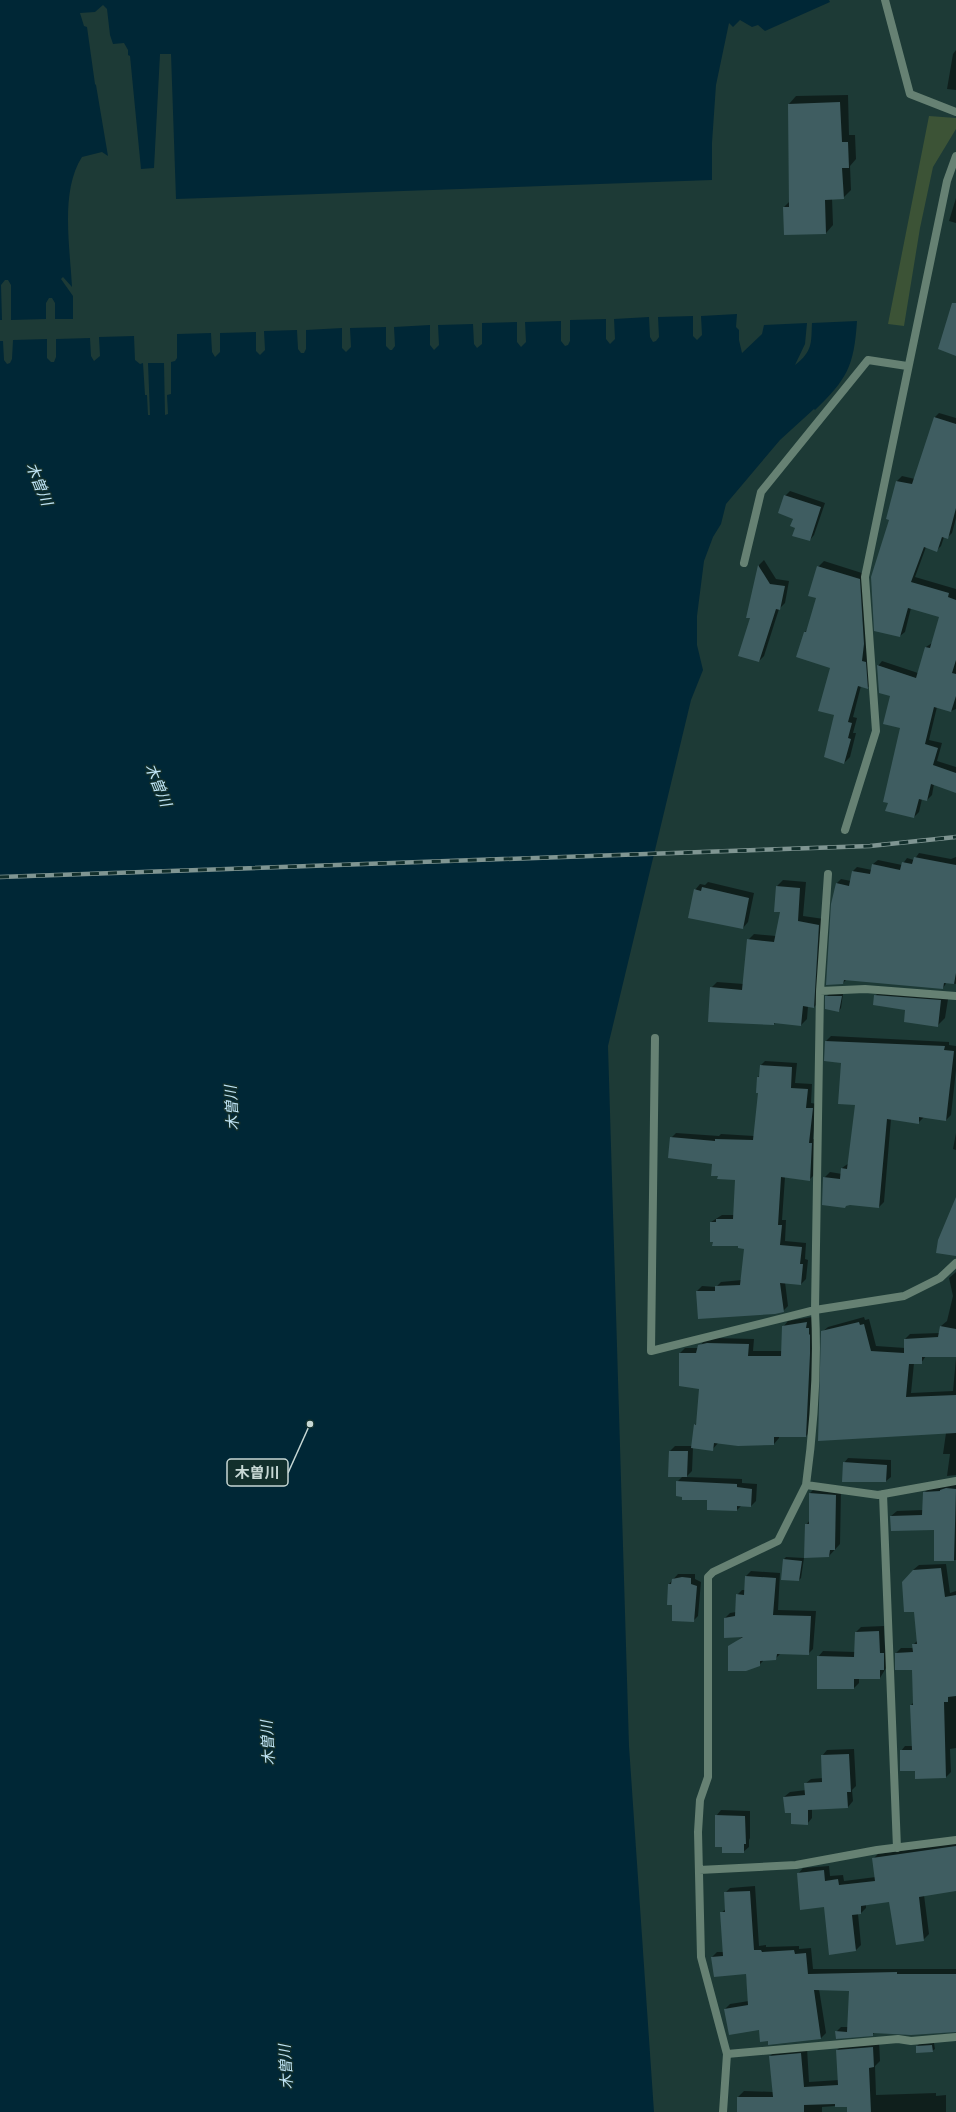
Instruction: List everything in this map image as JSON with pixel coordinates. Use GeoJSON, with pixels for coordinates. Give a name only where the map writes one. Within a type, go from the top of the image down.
{"type":"FeatureCollection","features":[{"type":"Feature","properties":{"kind":"street"},"geometry":{"type":"LineString","coordinates":[[885,0],[910,94],[956,112]]}},
{"type":"Feature","properties":{"kind":"street"},"geometry":{"type":"LineString","coordinates":[[845,830],[876,731],[865,577],[907,366],[947,181],[956,156]]}},
{"type":"Feature","properties":{"kind":"street"},"geometry":{"type":"LineString","coordinates":[[744,563],[761,492],[868,360],[907,366]]}},
{"type":"Feature","properties":{"kind":"street"},"geometry":{"type":"LineString","coordinates":[[723,2112],[727,2054],[701,1957],[699,1870],[700,1800],[708,1777],[708,1578],[713,1572],[778,1541],[806,1485],[812,1436],[817,1356],[815,1310],[820,991],[828,874]]}},
{"type":"Feature","properties":{"kind":"street"},"geometry":{"type":"LineString","coordinates":[[820,991],[865,989],[956,996]]}},
{"type":"Feature","properties":{"kind":"street"},"geometry":{"type":"LineString","coordinates":[[655,1038],[651,1351],[815,1310],[904,1296],[940,1278],[956,1263]]}},
{"type":"Feature","properties":{"kind":"street"},"geometry":{"type":"LineString","coordinates":[[806,1485],[883,1494],[956,1481]]}},
{"type":"Feature","properties":{"kind":"street"},"geometry":{"type":"LineString","coordinates":[[883,1494],[897,1848]]}},
{"type":"Feature","properties":{"kind":"street"},"geometry":{"type":"LineString","coordinates":[[699,1870],[796,1865],[897,1848],[956,1840]]}},
{"type":"Feature","properties":{"kind":"street"},"geometry":{"type":"LineString","coordinates":[[727,2054],[898,2039],[911,2041],[956,2037]]}},
{"type":"Feature","properties":{"kind":"green space"},"geometry":{"type":"Polygon","coordinates":[[[929,116],[956,118],[956,129],[933,167],[920,228],[904,326],[888,324],[929,116]]]}},
{"type":"Feature","properties":{"kind":"water"},"geometry":{"type":"Polygon","coordinates":[[[0,0],[829,0],[830,2],[765,31],[758,25],[752,27],[740,20],[733,27],[729,23],[716,85],[712,143],[712,180],[176,199],[171,54],[160,54],[154,168],[141,169],[130,56],[128,55],[128,50],[124,43],[113,44],[110,35],[107,9],[103,5],[95,12],[80,13],[84,26],[87,27],[95,84],[108,156],[102,152],[82,157],[75,171],[71,186],[68,237],[72,287],[63,277],[61,279],[73,296],[73,319],[55,319],[55,303],[52,298],[49,298],[46,303],[46,319],[11,320],[11,285],[8,280],[5,280],[1,285],[2,320],[0,320],[0,0]]]}},
{"type":"Feature","properties":{"kind":"water"},"geometry":{"type":"Polygon","coordinates":[[[737,314],[736,327],[739,330],[739,340],[742,353],[762,334],[764,325],[807,323],[805,344],[795,365],[808,351],[811,341],[812,323],[857,321],[854,350],[847,371],[842,380],[815,410],[814,409],[780,440],[726,504],[721,524],[713,537],[704,561],[697,616],[697,645],[703,670],[691,700],[608,1046],[629,1746],[654,2112],[0,2112],[0,341],[3,341],[4,360],[7,364],[10,363],[12,359],[13,340],[47,339],[47,358],[51,362],[54,362],[56,357],[56,339],[90,338],[91,356],[94,361],[100,356],[99,337],[134,336],[135,360],[140,364],[143,363],[148,415],[150,415],[148,363],[164,363],[165,415],[168,414],[167,395],[171,394],[171,362],[175,361],[177,358],[177,334],[211,333],[212,352],[215,357],[220,352],[220,333],[256,332],[256,351],[260,355],[265,350],[264,331],[297,330],[298,349],[301,353],[304,353],[306,349],[306,330],[342,328],[342,348],[346,352],[351,347],[350,328],[386,327],[386,346],[392,350],[395,346],[394,327],[430,325],[430,345],[434,350],[439,345],[438,325],[473,324],[474,344],[477,348],[482,344],[482,323],[517,322],[517,342],[521,347],[526,342],[525,322],[561,321],[561,341],[565,346],[568,345],[570,341],[570,320],[606,319],[606,339],[610,344],[615,339],[614,319],[649,317],[650,337],[653,342],[659,337],[658,317],[693,316],[693,336],[697,340],[702,335],[701,316],[737,314]]]}},
{"type":"Feature","properties":{"kind":"building"},"geometry":{"type":"Polygon","coordinates":[[[840,102],[842,142],[848,142],[849,168],[842,168],[844,199],[825,200],[826,234],[784,235],[783,207],[789,207],[788,104],[840,102]]]}},
{"type":"Feature","properties":{"kind":"building"},"geometry":{"type":"Polygon","coordinates":[[[952,303],[956,303],[956,356],[938,349],[952,303]]]}},
{"type":"Feature","properties":{"kind":"building"},"geometry":{"type":"Polygon","coordinates":[[[934,417],[956,424],[956,508],[948,539],[942,537],[937,552],[924,547],[911,582],[949,593],[948,597],[956,600],[956,660],[952,673],[956,674],[956,696],[951,712],[934,707],[925,744],[938,748],[933,765],[956,773],[956,793],[931,784],[927,801],[919,799],[914,818],[885,811],[888,803],[883,802],[900,728],[883,724],[890,696],[879,693],[877,665],[916,678],[925,647],[930,648],[939,617],[908,608],[900,637],[874,631],[871,577],[889,520],[886,519],[896,481],[912,484],[934,417]]]}},
{"type":"Feature","properties":{"kind":"building"},"geometry":{"type":"Polygon","coordinates":[[[784,495],[821,507],[810,541],[792,536],[795,528],[790,526],[793,519],[778,513],[784,495]]]}},
{"type":"Feature","properties":{"kind":"building"},"geometry":{"type":"Polygon","coordinates":[[[758,565],[770,584],[785,586],[780,610],[776,609],[759,662],[738,656],[750,618],[746,618],[758,565]]]}},
{"type":"Feature","properties":{"kind":"building"},"geometry":{"type":"Polygon","coordinates":[[[817,566],[860,579],[864,644],[862,661],[866,662],[868,689],[858,686],[848,722],[852,723],[848,738],[851,739],[844,764],[824,757],[834,715],[818,711],[830,668],[796,657],[804,632],[806,632],[816,598],[808,596],[817,566]]]}},
{"type":"Feature","properties":{"kind":"building"},"geometry":{"type":"Polygon","coordinates":[[[914,857],[956,865],[956,973],[954,984],[944,983],[943,989],[844,980],[843,984],[826,985],[831,904],[836,883],[849,886],[852,871],[870,874],[872,864],[900,870],[902,862],[912,864],[914,857]]]}},
{"type":"Feature","properties":{"kind":"building"},"geometry":{"type":"Polygon","coordinates":[[[776,886],[800,888],[798,921],[819,925],[814,1008],[803,1006],[801,1026],[774,1023],[774,1025],[708,1022],[710,987],[742,990],[747,939],[774,942],[780,912],[774,912],[776,886]]]}},
{"type":"Feature","properties":{"kind":"building"},"geometry":{"type":"Polygon","coordinates":[[[702,887],[749,898],[743,929],[688,918],[694,889],[701,891],[702,887]]]}},
{"type":"Feature","properties":{"kind":"building"},"geometry":{"type":"Polygon","coordinates":[[[874,995],[941,1000],[938,1027],[904,1022],[905,1010],[873,1005],[874,995]]]}},
{"type":"Feature","properties":{"kind":"building"},"geometry":{"type":"Polygon","coordinates":[[[825,996],[842,996],[839,1012],[825,1009],[825,996]]]}},
{"type":"Feature","properties":{"kind":"building"},"geometry":{"type":"Polygon","coordinates":[[[825,1041],[945,1046],[944,1050],[954,1051],[946,1121],[919,1117],[919,1124],[887,1119],[879,1208],[850,1205],[846,1206],[845,1208],[822,1205],[823,1177],[840,1179],[841,1168],[847,1169],[855,1105],[838,1104],[841,1063],[824,1061],[825,1041]]]}},
{"type":"Feature","properties":{"kind":"building"},"geometry":{"type":"Polygon","coordinates":[[[760,1065],[792,1067],[791,1088],[808,1089],[806,1108],[813,1108],[809,1143],[812,1143],[810,1181],[781,1177],[778,1225],[782,1225],[780,1245],[802,1247],[800,1264],[803,1264],[801,1285],[780,1283],[784,1312],[775,1314],[698,1319],[696,1291],[715,1291],[715,1286],[740,1285],[744,1249],[738,1248],[738,1246],[712,1246],[713,1242],[710,1242],[710,1222],[716,1222],[716,1219],[733,1219],[735,1180],[717,1179],[718,1176],[711,1176],[712,1164],[668,1158],[670,1137],[715,1141],[715,1139],[753,1140],[758,1093],[756,1093],[757,1077],[759,1077],[760,1065]]]}},
{"type":"Feature","properties":{"kind":"building"},"geometry":{"type":"Polygon","coordinates":[[[956,1197],[956,1256],[936,1253],[938,1240],[956,1197]]]}},
{"type":"Feature","properties":{"kind":"building"},"geometry":{"type":"Polygon","coordinates":[[[807,1322],[806,1328],[809,1328],[809,1335],[810,1334],[810,1354],[806,1437],[774,1437],[774,1445],[738,1446],[714,1443],[713,1451],[691,1448],[694,1424],[696,1425],[699,1389],[679,1386],[679,1353],[696,1353],[698,1345],[707,1343],[749,1344],[748,1356],[781,1356],[782,1326],[807,1322]]]}},
{"type":"Feature","properties":{"kind":"building"},"geometry":{"type":"Polygon","coordinates":[[[859,1322],[860,1325],[864,1324],[871,1351],[904,1353],[904,1339],[938,1337],[940,1326],[956,1329],[956,1357],[922,1357],[922,1364],[909,1364],[906,1397],[956,1395],[956,1433],[818,1441],[821,1331],[859,1322]]]}},
{"type":"Feature","properties":{"kind":"building"},"geometry":{"type":"Polygon","coordinates":[[[669,1451],[688,1451],[687,1477],[668,1477],[669,1451]]]}},
{"type":"Feature","properties":{"kind":"building"},"geometry":{"type":"Polygon","coordinates":[[[843,1462],[887,1465],[886,1482],[842,1482],[843,1462]]]}},
{"type":"Feature","properties":{"kind":"building"},"geometry":{"type":"Polygon","coordinates":[[[676,1481],[737,1484],[737,1487],[752,1489],[751,1507],[737,1506],[737,1511],[707,1510],[707,1500],[682,1500],[682,1497],[676,1496],[676,1481]]]}},
{"type":"Feature","properties":{"kind":"building"},"geometry":{"type":"Polygon","coordinates":[[[946,1488],[956,1489],[954,1561],[934,1561],[934,1530],[891,1531],[890,1516],[922,1515],[923,1492],[940,1491],[946,1488]]]}},
{"type":"Feature","properties":{"kind":"building"},"geometry":{"type":"Polygon","coordinates":[[[809,1493],[836,1495],[835,1550],[830,1550],[829,1557],[804,1558],[805,1524],[809,1524],[809,1493]]]}},
{"type":"Feature","properties":{"kind":"building"},"geometry":{"type":"Polygon","coordinates":[[[783,1559],[802,1561],[799,1581],[781,1580],[783,1559]]]}},
{"type":"Feature","properties":{"kind":"building"},"geometry":{"type":"Polygon","coordinates":[[[941,1568],[945,1597],[956,1595],[956,1696],[948,1697],[948,1702],[944,1702],[946,1778],[915,1779],[915,1771],[900,1771],[900,1750],[912,1750],[910,1705],[913,1705],[912,1670],[895,1670],[895,1653],[913,1652],[912,1644],[917,1644],[914,1612],[904,1612],[902,1582],[913,1570],[941,1568]]]}},
{"type":"Feature","properties":{"kind":"building"},"geometry":{"type":"Polygon","coordinates":[[[745,1576],[776,1578],[773,1615],[811,1616],[809,1655],[777,1654],[776,1660],[760,1661],[760,1666],[746,1671],[728,1671],[728,1646],[743,1637],[724,1638],[724,1618],[735,1616],[736,1594],[744,1595],[745,1576]]]}},
{"type":"Feature","properties":{"kind":"building"},"geometry":{"type":"Polygon","coordinates":[[[682,1577],[691,1578],[691,1584],[697,1586],[694,1622],[672,1621],[672,1605],[667,1605],[668,1584],[671,1584],[672,1579],[682,1577]]]}},
{"type":"Feature","properties":{"kind":"building"},"geometry":{"type":"Polygon","coordinates":[[[879,1631],[880,1653],[884,1653],[884,1670],[880,1670],[880,1679],[854,1679],[854,1689],[817,1689],[817,1656],[854,1657],[855,1632],[879,1631]]]}},
{"type":"Feature","properties":{"kind":"building"},"geometry":{"type":"Polygon","coordinates":[[[849,1754],[851,1792],[847,1792],[848,1808],[808,1810],[808,1825],[791,1824],[791,1813],[785,1813],[783,1797],[805,1795],[804,1783],[822,1782],[821,1755],[849,1754]]]}},
{"type":"Feature","properties":{"kind":"building"},"geometry":{"type":"Polygon","coordinates":[[[715,1815],[745,1816],[746,1844],[744,1844],[744,1853],[722,1853],[722,1847],[715,1847],[715,1815]]]}},
{"type":"Feature","properties":{"kind":"building"},"geometry":{"type":"Polygon","coordinates":[[[956,1846],[956,1891],[919,1897],[924,1941],[896,1945],[889,1902],[861,1906],[861,1914],[852,1915],[856,1951],[829,1955],[824,1907],[800,1910],[797,1873],[824,1870],[825,1881],[838,1879],[839,1885],[875,1881],[872,1858],[956,1846]]]}},
{"type":"Feature","properties":{"kind":"building"},"geometry":{"type":"Polygon","coordinates":[[[750,1891],[754,1950],[761,1950],[762,1952],[794,1950],[795,1954],[806,1953],[808,1974],[897,1972],[897,1974],[956,1974],[956,2032],[911,2035],[873,2033],[873,2036],[836,2039],[835,2031],[847,2032],[849,1991],[814,1990],[821,2039],[768,2045],[768,2041],[760,2042],[759,2030],[729,2035],[724,2009],[748,2005],[746,1974],[714,1977],[711,1957],[723,1956],[720,1912],[725,1912],[724,1892],[750,1891]]]}},
{"type":"Feature","properties":{"kind":"building"},"geometry":{"type":"Polygon","coordinates":[[[932,2045],[933,2052],[916,2053],[916,2046],[932,2045]]]}},
{"type":"Feature","properties":{"kind":"building"},"geometry":{"type":"Polygon","coordinates":[[[873,2047],[874,2067],[869,2068],[871,2112],[847,2112],[847,2107],[835,2107],[835,2104],[804,2105],[804,2112],[737,2112],[737,2097],[773,2097],[769,2056],[801,2053],[804,2087],[838,2085],[836,2050],[873,2047]]]}},
{"type":"Feature","properties":{"kind":"railway"},"geometry":{"type":"LineString","coordinates":[[0,877],[870,846],[956,837]]}},
{"type":"Feature","properties":{"kind":"place","name":"木曽川"},"geometry":{"type":"Point","coordinates":[310,1424]}}]}
